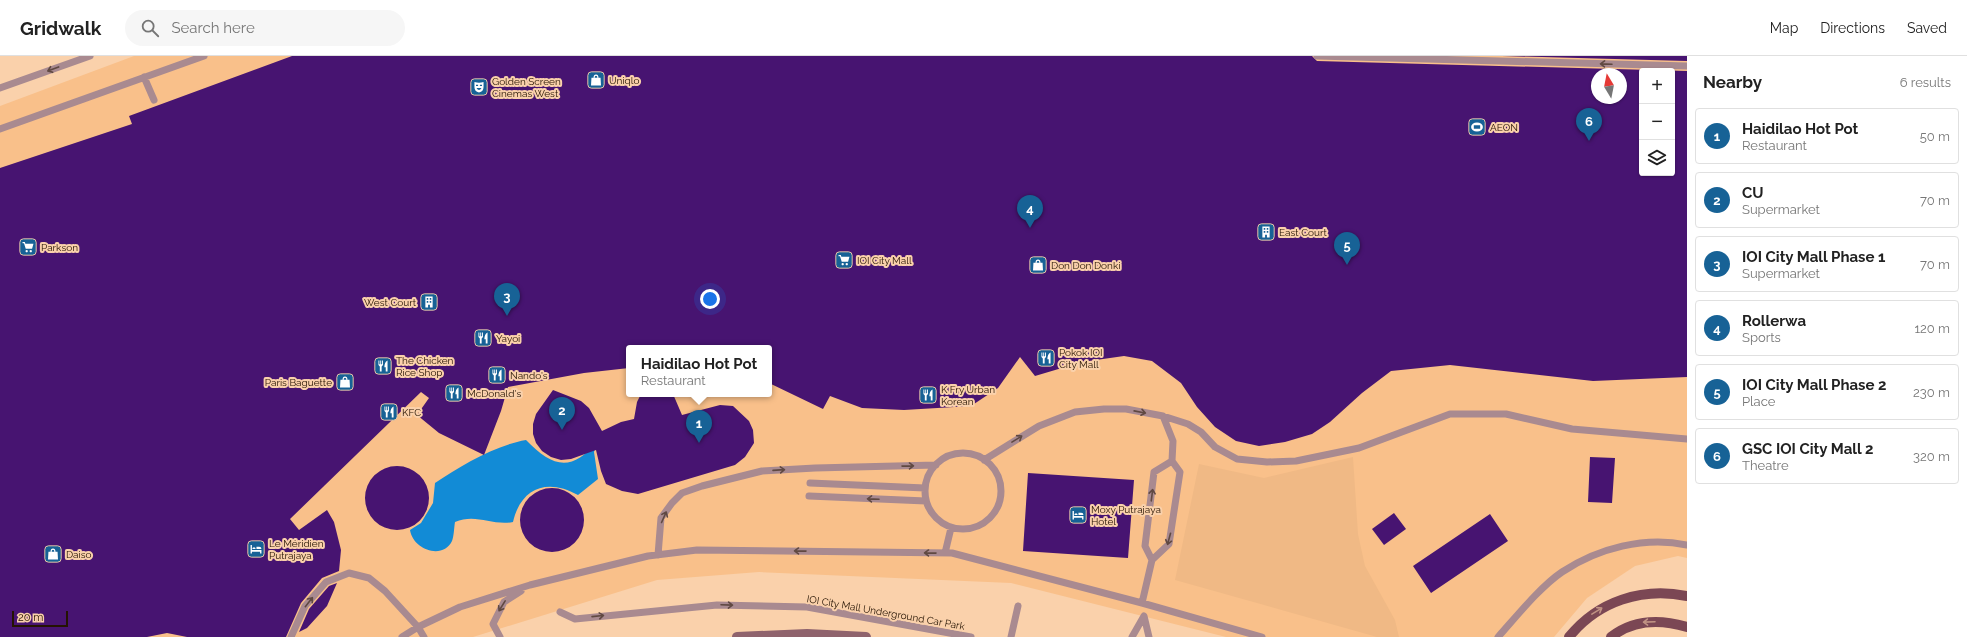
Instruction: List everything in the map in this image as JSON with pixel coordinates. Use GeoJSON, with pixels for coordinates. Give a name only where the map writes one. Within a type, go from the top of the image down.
{"type":"FeatureCollection","features":[{"type":"Feature","properties":{"kind":"main road"},"geometry":{"type":"LineString","coordinates":[[1569,637],[1581,622],[1600,609],[1623,599],[1646,593],[1687,596]]}},
{"type":"Feature","properties":{"kind":"main road"},"geometry":{"type":"LineString","coordinates":[[1611,637],[1618,631],[1642,622],[1668,621],[1687,627]]}},
{"type":"Feature","properties":{"kind":"street"},"geometry":{"type":"LineString","coordinates":[[737,637],[807,634],[866,637]]}},
{"type":"Feature","properties":{"kind":"lane"},"geometry":{"type":"LineString","coordinates":[[0,88],[90,56]]}},
{"type":"Feature","properties":{"kind":"lane"},"geometry":{"type":"LineString","coordinates":[[0,129],[204,56]]}},
{"type":"Feature","properties":{"kind":"lane"},"geometry":{"type":"LineString","coordinates":[[1316,56],[1687,66]]}},
{"type":"Feature","properties":{"kind":"lane"},"geometry":{"type":"LineString","coordinates":[[144,77],[154,100]]}},
{"type":"Feature","properties":{"kind":"lane"},"geometry":{"type":"LineString","coordinates":[[984,460],[1038,426],[1075,412],[1104,409],[1126,409],[1163,416],[1188,424],[1201,432],[1215,447],[1237,459],[1267,462],[1296,461],[1359,448],[1450,414],[1506,414],[1572,429],[1687,439]]}},
{"type":"Feature","properties":{"kind":"lane"},"geometry":{"type":"LineString","coordinates":[[1142,603],[1152,560],[1169,544],[1180,472],[1172,461],[1172,441],[1163,416]]}},
{"type":"Feature","properties":{"kind":"lane"},"geometry":{"type":"LineString","coordinates":[[959,454],[972,455],[984,460],[993,468],[1001,490],[999,502],[994,513],[986,522],[975,527],[963,529],[951,528],[940,522],[926,501],[925,488],[928,476],[936,465],[946,457],[959,454]]}},
{"type":"Feature","properties":{"kind":"lane"},"geometry":{"type":"LineString","coordinates":[[1152,560],[1146,546],[1154,472],[1172,461]]}},
{"type":"Feature","properties":{"kind":"lane"},"geometry":{"type":"LineString","coordinates":[[658,555],[661,518],[672,503],[682,493],[702,486],[762,471],[936,465]]}},
{"type":"Feature","properties":{"kind":"lane"},"geometry":{"type":"LineString","coordinates":[[810,483],[925,488]]}},
{"type":"Feature","properties":{"kind":"lane"},"geometry":{"type":"LineString","coordinates":[[809,496],[926,501]]}},
{"type":"Feature","properties":{"kind":"lane"},"geometry":{"type":"LineString","coordinates":[[945,553],[951,528]]}},
{"type":"Feature","properties":{"kind":"lane"},"geometry":{"type":"LineString","coordinates":[[1498,637],[1531,600],[1561,572],[1599,552],[1634,544],[1673,542],[1687,545]]}},
{"type":"Feature","properties":{"kind":"lane"},"geometry":{"type":"LineString","coordinates":[[402,637],[418,627],[460,606],[530,585],[658,555],[696,550],[952,553],[1142,603],[1262,637]]}},
{"type":"Feature","properties":{"kind":"lane"},"geometry":{"type":"LineString","coordinates":[[291,637],[305,606],[326,582],[348,573],[369,578],[385,591],[418,627],[424,637]]}},
{"type":"Feature","properties":{"kind":"lane"},"geometry":{"type":"LineString","coordinates":[[500,637],[493,624],[504,602],[530,585]]}},
{"type":"Feature","properties":{"kind":"lane","name":"IOI City Mall Underground Car Park"},"geometry":{"type":"LineString","coordinates":[[560,612],[575,619],[717,605],[807,607],[971,637]]}},
{"type":"Feature","properties":{"kind":"lane"},"geometry":{"type":"LineString","coordinates":[[1011,637],[1018,606]]}},
{"type":"Feature","properties":{"kind":"lane"},"geometry":{"type":"LineString","coordinates":[[1132,637],[1144,616],[1148,637]]}},
{"type":"Feature","properties":{"kind":"shaded area","name":"IOI City Mall"},"geometry":{"type":"Polygon","coordinates":[[[134,56],[1687,56],[1687,558],[1678,556],[1635,566],[1587,598],[1554,637],[1226,637],[1011,583],[759,572],[657,580],[473,637],[0,637],[0,106],[134,56]]]}},
{"type":"Feature","properties":{"kind":"shaded area"},"geometry":{"type":"Polygon","coordinates":[[[1353,457],[1358,534],[1365,566],[1395,620],[1399,637],[1377,637],[1175,580],[1199,464],[1264,478],[1353,457]]]}},
{"type":"Feature","properties":{"kind":"water"},"geometry":{"type":"Polygon","coordinates":[[[526,440],[545,456],[553,461],[562,463],[570,462],[579,458],[597,441],[594,452],[598,479],[578,495],[556,487],[537,489],[522,501],[513,522],[505,523],[470,519],[455,522],[452,541],[448,547],[442,550],[429,550],[417,543],[412,537],[410,530],[421,523],[433,503],[435,483],[467,463],[491,451],[526,440]]]}},
{"type":"Feature","properties":{"kind":"building","name":"IOI City Mall"},"geometry":{"type":"Polygon","coordinates":[[[292,56],[1312,56],[1317,61],[1591,68],[1591,104],[1627,104],[1627,69],[1639,70],[1639,176],[1675,176],[1675,71],[1687,71],[1687,377],[1593,381],[1450,365],[1391,371],[1362,393],[1330,422],[1312,434],[1285,442],[1259,446],[1236,441],[1215,427],[1197,407],[1181,383],[1152,361],[1124,356],[1082,362],[1035,376],[1020,357],[998,388],[971,406],[904,410],[862,408],[830,396],[823,409],[772,384],[772,345],[626,345],[626,368],[584,373],[508,387],[501,411],[484,455],[439,433],[417,415],[429,398],[421,392],[290,519],[299,530],[327,510],[334,522],[341,550],[339,571],[322,578],[301,603],[286,637],[187,637],[167,633],[147,637],[0,637],[0,168],[132,124],[129,116],[292,56]]]}},
{"type":"Feature","properties":{"kind":"building"},"geometry":{"type":"Polygon","coordinates":[[[1502,56],[1687,56],[1687,61],[1502,56]]]}},
{"type":"Feature","properties":{"kind":"building"},"geometry":{"type":"Polygon","coordinates":[[[553,390],[581,401],[589,408],[602,431],[621,422],[634,419],[637,402],[640,397],[674,397],[682,415],[720,405],[733,406],[749,421],[753,430],[754,443],[745,457],[735,465],[638,494],[622,491],[606,484],[596,450],[571,459],[561,460],[551,457],[542,451],[536,443],[533,434],[533,424],[536,414],[553,390]]]}},
{"type":"Feature","properties":{"kind":"building"},"geometry":{"type":"Polygon","coordinates":[[[1590,457],[1615,458],[1612,503],[1588,502],[1590,457]]]}},
{"type":"Feature","properties":{"kind":"building"},"geometry":{"type":"Polygon","coordinates":[[[397,466],[415,472],[423,480],[429,498],[423,516],[415,524],[397,530],[379,524],[371,516],[365,498],[371,480],[379,472],[397,466]]]}},
{"type":"Feature","properties":{"kind":"building","name":"Moxy Putrajaya Hotel"},"geometry":{"type":"Polygon","coordinates":[[[1028,473],[1134,480],[1128,558],[1023,551],[1028,473]]]}},
{"type":"Feature","properties":{"kind":"building"},"geometry":{"type":"Polygon","coordinates":[[[552,488],[570,494],[578,502],[584,520],[578,538],[570,546],[552,552],[534,546],[526,538],[520,520],[526,502],[534,494],[552,488]]]}},
{"type":"Feature","properties":{"kind":"building"},"geometry":{"type":"Polygon","coordinates":[[[1394,513],[1406,529],[1384,545],[1372,529],[1394,513]]]}},
{"type":"Feature","properties":{"kind":"building"},"geometry":{"type":"Polygon","coordinates":[[[1490,514],[1508,541],[1431,593],[1413,566],[1490,514]]]}},
{"type":"Feature","properties":{"kind":"building"},"geometry":{"type":"Polygon","coordinates":[[[337,583],[327,606],[307,628],[299,632],[309,609],[329,586],[337,583]]]}},
{"type":"Feature","properties":{"kind":"place","name":"Uniqlo"},"geometry":{"type":"Point","coordinates":[596,80]}},
{"type":"Feature","properties":{"kind":"place","name":"Golden Screen Cinemas West"},"geometry":{"type":"Point","coordinates":[479,87]}},
{"type":"Feature","properties":{"kind":"place","name":"AEON"},"geometry":{"type":"Point","coordinates":[1477,127]}},
{"type":"Feature","properties":{"kind":"place","name":"GSC IOI City Mall 2"},"geometry":{"type":"Point","coordinates":[1589,141]}},
{"type":"Feature","properties":{"kind":"place","name":"Rollerwa"},"geometry":{"type":"Point","coordinates":[1030,228]}},
{"type":"Feature","properties":{"kind":"place","name":"East Court"},"geometry":{"type":"Point","coordinates":[1266,232]}},
{"type":"Feature","properties":{"kind":"place","name":"Parkson"},"geometry":{"type":"Point","coordinates":[28,247]}},
{"type":"Feature","properties":{"kind":"place","name":"IOI City Mall"},"geometry":{"type":"Point","coordinates":[844,260]}},
{"type":"Feature","properties":{"kind":"place","name":"Don Don Donki"},"geometry":{"type":"Point","coordinates":[1038,265]}},
{"type":"Feature","properties":{"kind":"place","name":"IOI City Mall Phase 2"},"geometry":{"type":"Point","coordinates":[1347,265]}},
{"type":"Feature","properties":{"kind":"place","name":"West Court"},"geometry":{"type":"Point","coordinates":[429,302]}},
{"type":"Feature","properties":{"kind":"place","name":"IOI City Mall Phase 1"},"geometry":{"type":"Point","coordinates":[507,316]}},
{"type":"Feature","properties":{"kind":"place","name":"Yayoi"},"geometry":{"type":"Point","coordinates":[483,338]}},
{"type":"Feature","properties":{"kind":"place","name":"Pokok IOI City Mall"},"geometry":{"type":"Point","coordinates":[1046,358]}},
{"type":"Feature","properties":{"kind":"place","name":"The Chicken Rice Shop"},"geometry":{"type":"Point","coordinates":[383,366]}},
{"type":"Feature","properties":{"kind":"place","name":"Nando's"},"geometry":{"type":"Point","coordinates":[497,375]}},
{"type":"Feature","properties":{"kind":"place","name":"Paris Baguette"},"geometry":{"type":"Point","coordinates":[345,382]}},
{"type":"Feature","properties":{"kind":"place","name":"McDonald's"},"geometry":{"type":"Point","coordinates":[454,393]}},
{"type":"Feature","properties":{"kind":"place","name":"K Fry Urban Korean"},"geometry":{"type":"Point","coordinates":[928,395]}},
{"type":"Feature","properties":{"kind":"place","name":"KFC"},"geometry":{"type":"Point","coordinates":[389,412]}},
{"type":"Feature","properties":{"kind":"place","name":"CU"},"geometry":{"type":"Point","coordinates":[562,430]}},
{"type":"Feature","properties":{"kind":"place","name":"Haidilao Hot Pot"},"geometry":{"type":"Point","coordinates":[699,443]}},
{"type":"Feature","properties":{"kind":"place","name":"Moxy Putrajaya Hotel"},"geometry":{"type":"Point","coordinates":[1078,515]}},
{"type":"Feature","properties":{"kind":"place","name":"Le Méridien Putrajaya"},"geometry":{"type":"Point","coordinates":[256,549]}},
{"type":"Feature","properties":{"kind":"place","name":"Daiso"},"geometry":{"type":"Point","coordinates":[53,554]}}]}
